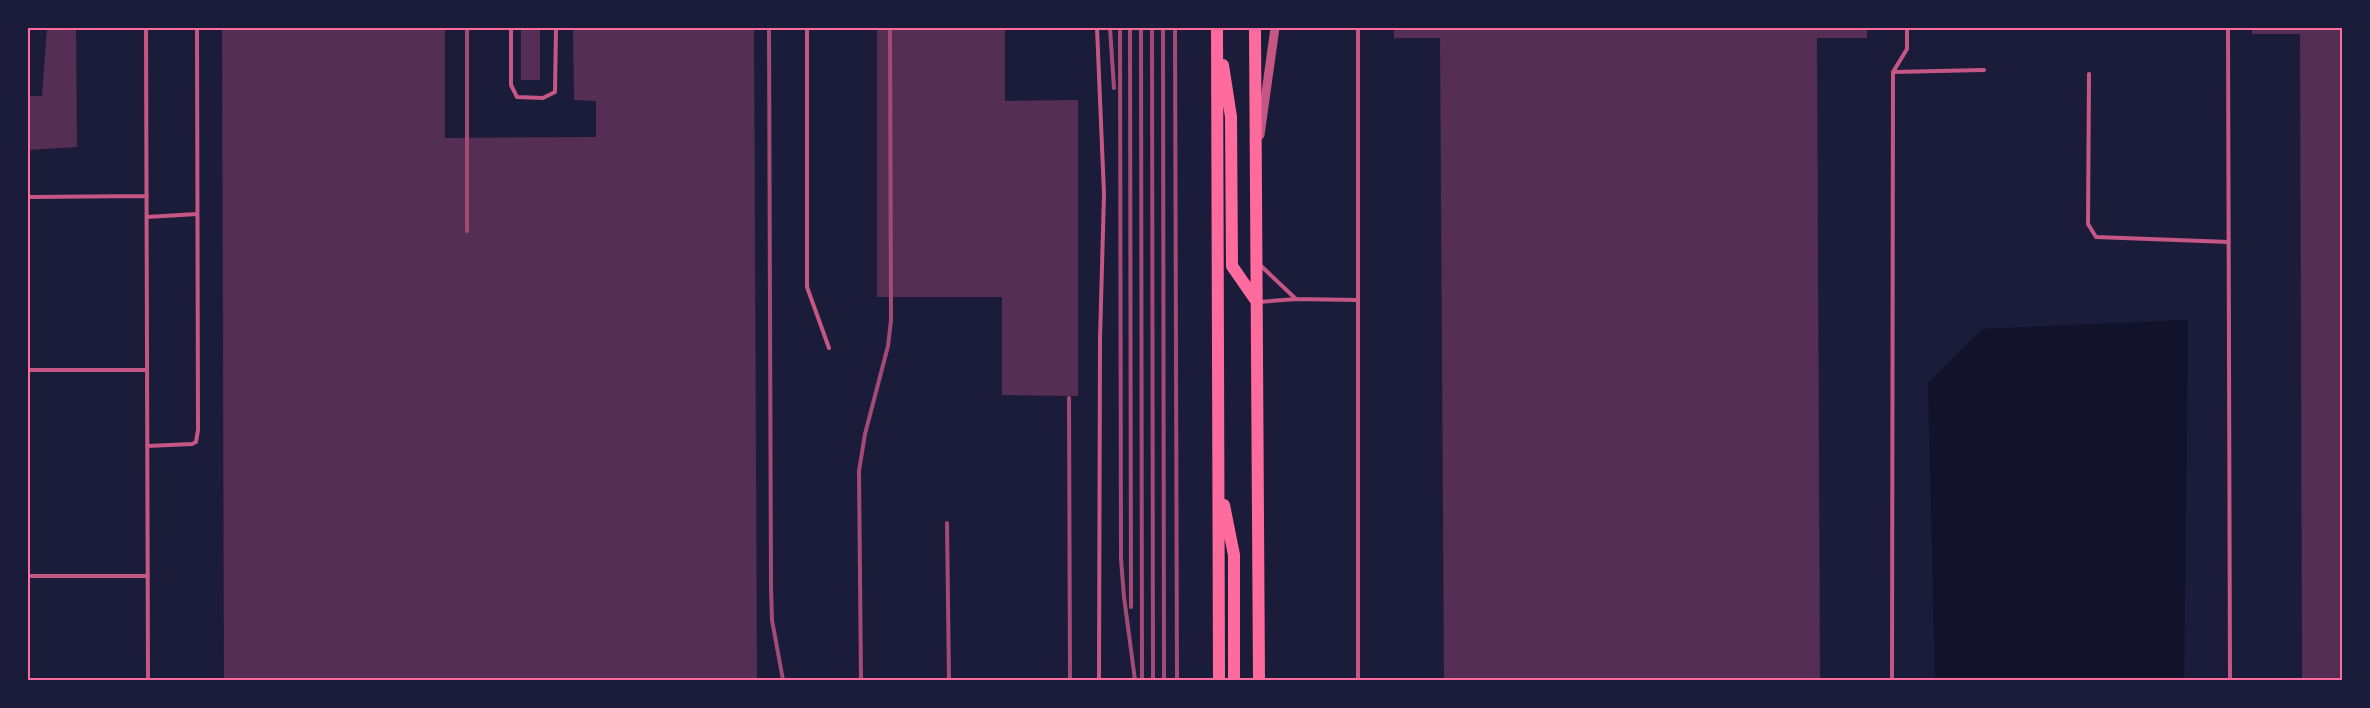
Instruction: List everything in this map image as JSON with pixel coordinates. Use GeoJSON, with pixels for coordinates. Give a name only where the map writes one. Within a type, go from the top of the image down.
{"type":"FeatureCollection","features":[{"type":"Feature","properties":{"kind":"main road"},"geometry":{"type":"LineString","coordinates":[[1217,28],[1231,117],[1232,266],[1257,302]]}},
{"type":"Feature","properties":{"kind":"main road"},"geometry":{"type":"LineString","coordinates":[[1217,28],[1219,680]]}},
{"type":"Feature","properties":{"kind":"main road"},"geometry":{"type":"LineString","coordinates":[[1255,28],[1259,680]]}},
{"type":"Feature","properties":{"kind":"main road"},"geometry":{"type":"LineString","coordinates":[[1218,476],[1234,555],[1234,680]]}},
{"type":"Feature","properties":{"kind":"street"},"geometry":{"type":"LineString","coordinates":[[1256,165],[1275,28]]}},
{"type":"Feature","properties":{"kind":"lane"},"geometry":{"type":"LineString","coordinates":[[146,28],[148,680]]}},
{"type":"Feature","properties":{"kind":"lane"},"geometry":{"type":"LineString","coordinates":[[147,446],[192,444],[196,442],[198,430],[196,28]]}},
{"type":"Feature","properties":{"kind":"lane"},"geometry":{"type":"LineString","coordinates":[[511,28],[511,85],[517,97],[543,98],[555,92],[556,28]]}},
{"type":"Feature","properties":{"kind":"lane"},"geometry":{"type":"LineString","coordinates":[[807,28],[807,287],[829,348]]}},
{"type":"Feature","properties":{"kind":"lane"},"geometry":{"type":"LineString","coordinates":[[1097,28],[1104,194],[1100,339],[1099,680]]}},
{"type":"Feature","properties":{"kind":"lane"},"geometry":{"type":"LineString","coordinates":[[1358,28],[1358,680]]}},
{"type":"Feature","properties":{"kind":"lane"},"geometry":{"type":"LineString","coordinates":[[1892,680],[1893,72],[1907,49],[1907,28]]}},
{"type":"Feature","properties":{"kind":"lane"},"geometry":{"type":"LineString","coordinates":[[2228,28],[2230,680]]}},
{"type":"Feature","properties":{"kind":"lane"},"geometry":{"type":"LineString","coordinates":[[1893,72],[1984,70]]}},
{"type":"Feature","properties":{"kind":"lane"},"geometry":{"type":"LineString","coordinates":[[2089,74],[2088,224],[2096,237],[2229,242]]}},
{"type":"Feature","properties":{"kind":"lane"},"geometry":{"type":"LineString","coordinates":[[28,197],[146,196]]}},
{"type":"Feature","properties":{"kind":"lane"},"geometry":{"type":"LineString","coordinates":[[146,217],[197,214]]}},
{"type":"Feature","properties":{"kind":"lane"},"geometry":{"type":"LineString","coordinates":[[1257,261],[1296,299]]}},
{"type":"Feature","properties":{"kind":"lane"},"geometry":{"type":"LineString","coordinates":[[1257,302],[1282,302],[1296,299],[1358,300]]}},
{"type":"Feature","properties":{"kind":"lane"},"geometry":{"type":"LineString","coordinates":[[28,370],[147,370]]}},
{"type":"Feature","properties":{"kind":"lane"},"geometry":{"type":"LineString","coordinates":[[28,576],[148,576]]}},
{"type":"Feature","properties":{"kind":"shaded area"},"geometry":{"type":"Polygon","coordinates":[[[2188,320],[2184,680],[1935,680],[1928,383],[1982,329],[2188,320]]]}},
{"type":"Feature","properties":{"kind":"building"},"geometry":{"type":"Polygon","coordinates":[[[47,28],[76,28],[77,147],[28,150],[28,96],[42,96],[47,28]]]}},
{"type":"Feature","properties":{"kind":"building"},"geometry":{"type":"Polygon","coordinates":[[[222,28],[445,28],[445,138],[596,137],[596,101],[574,100],[573,28],[754,28],[757,680],[224,680],[222,28]]]}},
{"type":"Feature","properties":{"kind":"building"},"geometry":{"type":"Polygon","coordinates":[[[521,28],[540,28],[540,80],[521,80],[521,28]]]}},
{"type":"Feature","properties":{"kind":"building"},"geometry":{"type":"Polygon","coordinates":[[[877,28],[1005,28],[1005,101],[1078,100],[1078,396],[1002,395],[1002,297],[877,297],[877,28]]]}},
{"type":"Feature","properties":{"kind":"building"},"geometry":{"type":"Polygon","coordinates":[[[1394,28],[1867,28],[1867,38],[1817,38],[1820,680],[1444,680],[1440,38],[1394,38],[1394,28]]]}},
{"type":"Feature","properties":{"kind":"building"},"geometry":{"type":"Polygon","coordinates":[[[2252,28],[2342,28],[2342,680],[2302,680],[2300,34],[2252,34],[2252,28]]]}},
{"type":"Feature","properties":{"kind":"railway"},"geometry":{"type":"LineString","coordinates":[[467,28],[467,231]]}},
{"type":"Feature","properties":{"kind":"railway"},"geometry":{"type":"LineString","coordinates":[[769,28],[771,587],[772,620],[783,680]]}},
{"type":"Feature","properties":{"kind":"railway"},"geometry":{"type":"LineString","coordinates":[[861,680],[859,471],[865,434],[888,346],[891,320],[890,28]]}},
{"type":"Feature","properties":{"kind":"railway"},"geometry":{"type":"LineString","coordinates":[[1110,28],[1114,88]]}},
{"type":"Feature","properties":{"kind":"railway"},"geometry":{"type":"LineString","coordinates":[[1120,28],[1121,559],[1135,680]]}},
{"type":"Feature","properties":{"kind":"railway"},"geometry":{"type":"LineString","coordinates":[[1130,28],[1131,607]]}},
{"type":"Feature","properties":{"kind":"railway"},"geometry":{"type":"LineString","coordinates":[[1141,28],[1142,680]]}},
{"type":"Feature","properties":{"kind":"railway"},"geometry":{"type":"LineString","coordinates":[[1152,28],[1153,680]]}},
{"type":"Feature","properties":{"kind":"railway"},"geometry":{"type":"LineString","coordinates":[[1163,28],[1164,680]]}},
{"type":"Feature","properties":{"kind":"railway"},"geometry":{"type":"LineString","coordinates":[[1175,28],[1177,680]]}},
{"type":"Feature","properties":{"kind":"railway"},"geometry":{"type":"LineString","coordinates":[[1069,398],[1070,680]]}},
{"type":"Feature","properties":{"kind":"railway"},"geometry":{"type":"LineString","coordinates":[[947,523],[949,680]]}}]}
